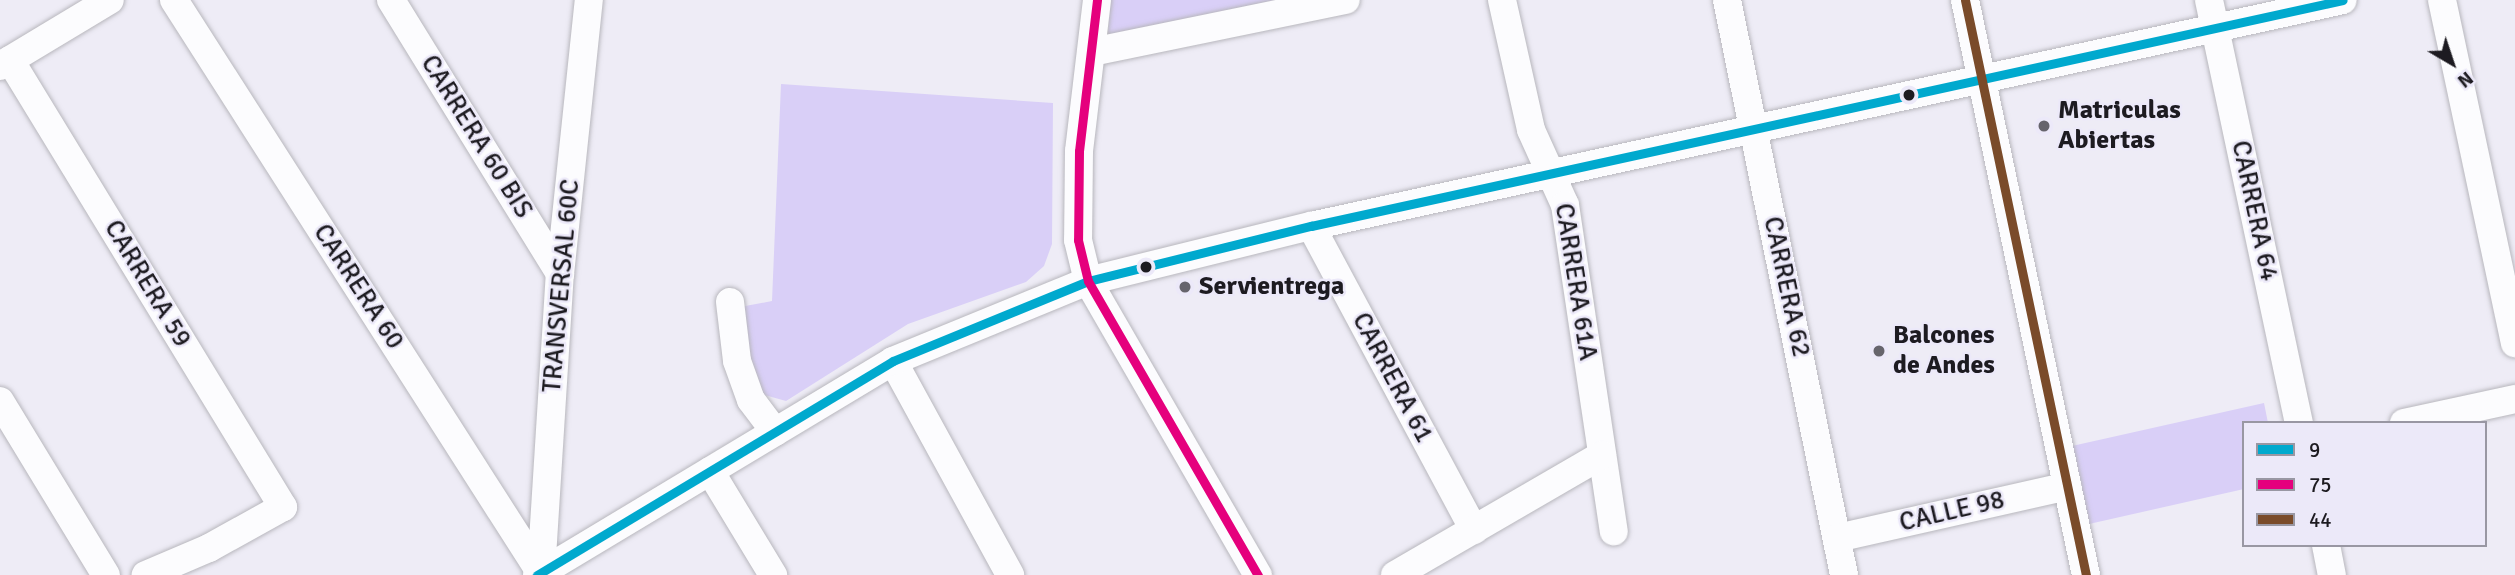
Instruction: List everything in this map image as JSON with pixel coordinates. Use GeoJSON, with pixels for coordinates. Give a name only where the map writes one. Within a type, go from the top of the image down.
{"type":"FeatureCollection","features":[{"type":"Feature","properties":{"kind":"street"},"geometry":{"type":"LineString","coordinates":[[5,63],[110,0]]}},
{"type":"Feature","properties":{"kind":"street","name":"CARRERA 60"},"geometry":{"type":"LineString","coordinates":[[174,0],[540,574]]}},
{"type":"Feature","properties":{"kind":"street","name":"CARRERA 60 BIS"},"geometry":{"type":"LineString","coordinates":[[391,0],[561,274]]}},
{"type":"Feature","properties":{"kind":"street","name":"TRANSVERSAL 60C"},"geometry":{"type":"LineString","coordinates":[[540,574],[561,274],[589,0]]}},
{"type":"Feature","properties":{"kind":"street"},"geometry":{"type":"LineString","coordinates":[[1097,0],[1079,151],[1077,240],[1088,281],[1258,575]]}},
{"type":"Feature","properties":{"kind":"street"},"geometry":{"type":"LineString","coordinates":[[1092,52],[1346,0]]}},
{"type":"Feature","properties":{"kind":"street","name":"CARRERA 61A"},"geometry":{"type":"LineString","coordinates":[[1502,0],[1531,130],[1553,172],[1565,205],[1614,531]]}},
{"type":"Feature","properties":{"kind":"street","name":"CARRERA 62"},"geometry":{"type":"LineString","coordinates":[[1727,0],[1844,575]]}},
{"type":"Feature","properties":{"kind":"street"},"geometry":{"type":"LineString","coordinates":[[1965,0],[2086,575]]}},
{"type":"Feature","properties":{"kind":"street","name":"CARRERA 64"},"geometry":{"type":"LineString","coordinates":[[2209,0],[2300,421]]}},
{"type":"Feature","properties":{"kind":"street"},"geometry":{"type":"LineString","coordinates":[[540,574],[893,361],[1088,281],[1311,226],[2343,0]]}},
{"type":"Feature","properties":{"kind":"street"},"geometry":{"type":"LineString","coordinates":[[2442,0],[2515,343]]}},
{"type":"Feature","properties":{"kind":"street","name":"CARRERA 59"},"geometry":{"type":"LineString","coordinates":[[5,63],[283,507],[209,548],[146,575]]}},
{"type":"Feature","properties":{"kind":"street","name":"CARRERA 61"},"geometry":{"type":"LineString","coordinates":[[1311,226],[1474,530]]}},
{"type":"Feature","properties":{"kind":"street"},"geometry":{"type":"LineString","coordinates":[[730,302],[737,361],[751,400],[775,432]]}},
{"type":"Feature","properties":{"kind":"street"},"geometry":{"type":"LineString","coordinates":[[893,361],[1010,575]]}},
{"type":"Feature","properties":{"kind":"street"},"geometry":{"type":"LineString","coordinates":[[2413,421],[2515,399]]}},
{"type":"Feature","properties":{"kind":"street"},"geometry":{"type":"LineString","coordinates":[[0,401],[106,575]]}},
{"type":"Feature","properties":{"kind":"street"},"geometry":{"type":"LineString","coordinates":[[1395,575],[1602,455]]}},
{"type":"Feature","properties":{"kind":"street"},"geometry":{"type":"LineString","coordinates":[[710,471],[773,575]]}},
{"type":"Feature","properties":{"kind":"street","name":"CALLE 98"},"geometry":{"type":"LineString","coordinates":[[1837,538],[2067,486]]}},
{"type":"Feature","properties":{"kind":"street"},"geometry":{"type":"LineString","coordinates":[[2326,547],[2332,575]]}},
{"type":"Feature","properties":{"kind":"shaded area"},"geometry":{"type":"Polygon","coordinates":[[[1110,0],[1276,0],[1108,36],[1110,0]]]}},
{"type":"Feature","properties":{"kind":"shaded area"},"geometry":{"type":"Polygon","coordinates":[[[781,84],[1053,103],[1052,244],[1044,266],[1026,282],[908,324],[786,401],[761,394],[745,350],[740,307],[772,301],[781,84]]]}},
{"type":"Feature","properties":{"kind":"shaded area"},"geometry":{"type":"Polygon","coordinates":[[[2264,403],[2268,421],[2242,421],[2242,489],[2089,524],[2072,446],[2264,403]]]}},
{"type":"Feature","properties":{"kind":"transit line","name":"75"},"geometry":{"type":"LineString","coordinates":[[1097,0],[1079,151],[1078,240],[1088,281],[1258,575]]}},
{"type":"Feature","properties":{"kind":"transit line","name":"44"},"geometry":{"type":"LineString","coordinates":[[1965,0],[2086,575]]}},
{"type":"Feature","properties":{"kind":"transit line","name":"9"},"geometry":{"type":"LineString","coordinates":[[537,575],[893,361],[1088,281],[1311,226],[2343,0]]}},
{"type":"Feature","properties":{"kind":"place","name":"Matriculas Abiertas"},"geometry":{"type":"Point","coordinates":[2044,126]}},
{"type":"Feature","properties":{"kind":"place","name":"Servientrega"},"geometry":{"type":"Point","coordinates":[1185,287]}},
{"type":"Feature","properties":{"kind":"place","name":"Balcones de Andes"},"geometry":{"type":"Point","coordinates":[1879,351]}}]}
